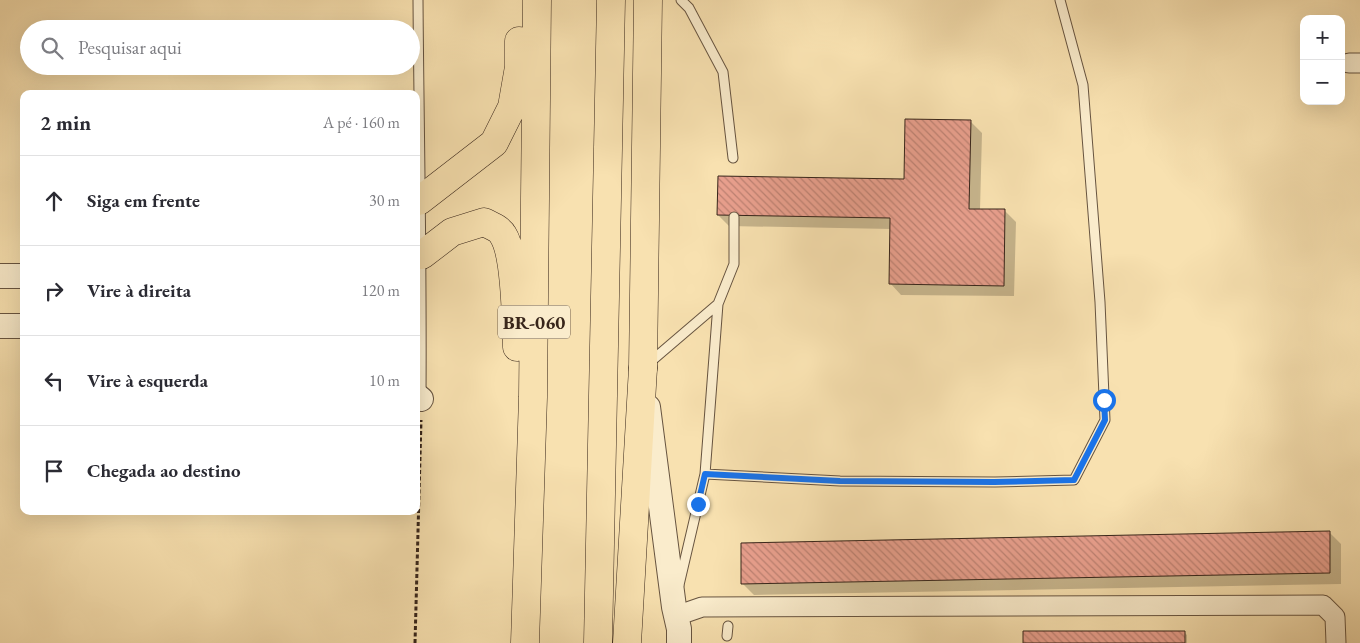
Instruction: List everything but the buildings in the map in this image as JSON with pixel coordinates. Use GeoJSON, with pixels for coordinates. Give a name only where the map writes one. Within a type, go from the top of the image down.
{"type":"FeatureCollection","features":[{"type":"Feature","properties":{"kind":"main road"},"geometry":{"type":"LineString","coordinates":[[420,200],[494,143],[512,107],[519,67],[519,0]]}},
{"type":"Feature","properties":{"kind":"main road","name":"BR-060"},"geometry":{"type":"LineString","coordinates":[[524,643],[533,397],[537,0]]}},
{"type":"Feature","properties":{"kind":"main road"},"geometry":{"type":"LineString","coordinates":[[598,643],[611,0]]}},
{"type":"Feature","properties":{"kind":"main road"},"geometry":{"type":"LineString","coordinates":[[627,643],[643,368],[648,0]]}},
{"type":"Feature","properties":{"kind":"main road"},"geometry":{"type":"LineString","coordinates":[[420,256],[452,232],[484,222],[502,233],[508,246],[513,273],[518,358],[514,416],[514,544],[525,616]]}},
{"type":"Feature","properties":{"kind":"street"},"geometry":{"type":"LineString","coordinates":[[0,276],[20,276]]}},
{"type":"Feature","properties":{"kind":"street"},"geometry":{"type":"LineString","coordinates":[[0,326],[20,326]]}},
{"type":"Feature","properties":{"kind":"street"},"geometry":{"type":"LineString","coordinates":[[643,368],[677,624],[702,606],[1323,605],[1335,617],[1336,643]]}},
{"type":"Feature","properties":{"kind":"lane"},"geometry":{"type":"LineString","coordinates":[[418,0],[418,20]]}},
{"type":"Feature","properties":{"kind":"lane"},"geometry":{"type":"LineString","coordinates":[[681,0],[689,8],[723,72],[733,158]]}},
{"type":"Feature","properties":{"kind":"lane"},"geometry":{"type":"LineString","coordinates":[[705,474],[840,481],[994,482],[1074,480],[1105,420],[1100,302],[1083,85],[1060,0]]}},
{"type":"Feature","properties":{"kind":"lane"},"geometry":{"type":"LineString","coordinates":[[418,75],[418,90]]}},
{"type":"Feature","properties":{"kind":"lane"},"geometry":{"type":"LineString","coordinates":[[677,624],[705,474],[718,304],[734,264],[734,217]]}},
{"type":"Feature","properties":{"kind":"lane"},"geometry":{"type":"LineString","coordinates":[[643,368],[718,304]]}},
{"type":"Feature","properties":{"kind":"lane"},"geometry":{"type":"LineString","coordinates":[[727,636],[728,626]]}},
{"type":"Feature","properties":{"kind":"path"},"geometry":{"type":"LineString","coordinates":[[415,643],[417,515]]}},
{"type":"Feature","properties":{"kind":"route"},"geometry":{"type":"LineString","coordinates":[[698,504],[705,474],[840,481],[994,482],[1074,480],[1105,420],[1104,400]]}}]}
